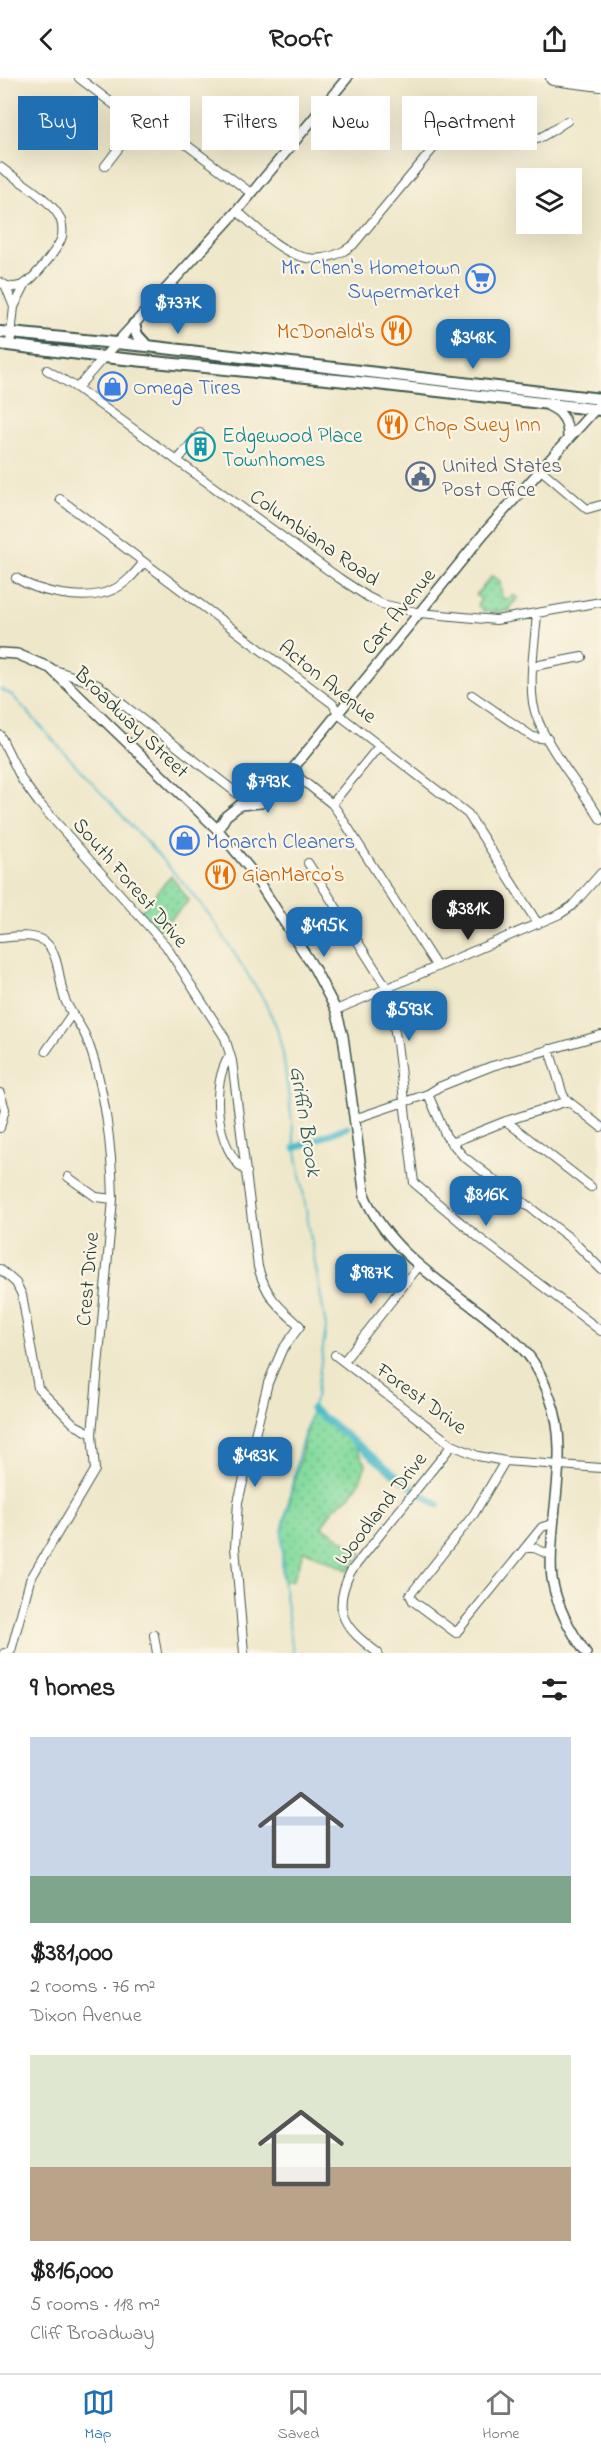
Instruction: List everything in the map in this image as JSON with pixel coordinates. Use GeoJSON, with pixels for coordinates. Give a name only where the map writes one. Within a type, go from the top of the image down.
{"type":"FeatureCollection","features":[{"type":"Feature","properties":{"kind":"highway"},"geometry":{"type":"LineString","coordinates":[[553,78],[601,84]]}},
{"type":"Feature","properties":{"kind":"main road"},"geometry":{"type":"LineString","coordinates":[[134,324],[137,335],[147,346]]}},
{"type":"Feature","properties":{"kind":"main road"},"geometry":{"type":"LineString","coordinates":[[5,332],[147,346],[600,405]]}},
{"type":"Feature","properties":{"kind":"main road"},"geometry":{"type":"LineString","coordinates":[[5,344],[104,357],[542,403],[600,405]]}},
{"type":"Feature","properties":{"kind":"street"},"geometry":{"type":"LineString","coordinates":[[80,78],[110,101]]}},
{"type":"Feature","properties":{"kind":"street"},"geometry":{"type":"LineString","coordinates":[[77,388],[237,211],[347,78]]}},
{"type":"Feature","properties":{"kind":"street"},"geometry":{"type":"LineString","coordinates":[[537,139],[567,121]]}},
{"type":"Feature","properties":{"kind":"street"},"geometry":{"type":"LineString","coordinates":[[190,147],[251,193]]}},
{"type":"Feature","properties":{"kind":"street"},"geometry":{"type":"LineString","coordinates":[[105,166],[117,150]]}},
{"type":"Feature","properties":{"kind":"street"},"geometry":{"type":"LineString","coordinates":[[237,211],[289,253],[301,258],[318,260],[340,255],[353,245],[432,150]]}},
{"type":"Feature","properties":{"kind":"street"},"geometry":{"type":"LineString","coordinates":[[0,167],[53,207],[62,220],[62,236],[59,244],[26,283],[5,332],[5,344]]}},
{"type":"Feature","properties":{"kind":"street"},"geometry":{"type":"LineString","coordinates":[[3,285],[15,288],[26,283]]}},
{"type":"Feature","properties":{"kind":"street"},"geometry":{"type":"LineString","coordinates":[[3,285],[14,307]]}},
{"type":"Feature","properties":{"kind":"street","name":"Columbiana Road"},"geometry":{"type":"LineString","coordinates":[[47,370],[77,388],[177,462],[368,597],[382,604],[420,613],[496,620],[601,602]]}},
{"type":"Feature","properties":{"kind":"street"},"geometry":{"type":"LineString","coordinates":[[542,403],[558,410],[563,416],[568,426],[568,437]]}},
{"type":"Feature","properties":{"kind":"street","name":"Carr Avenue"},"geometry":{"type":"LineString","coordinates":[[218,830],[226,816],[240,805],[261,803],[291,771],[485,532],[568,437],[600,405]]}},
{"type":"Feature","properties":{"kind":"street"},"geometry":{"type":"LineString","coordinates":[[177,462],[200,433]]}},
{"type":"Feature","properties":{"kind":"street"},"geometry":{"type":"LineString","coordinates":[[540,469],[587,509],[601,505]]}},
{"type":"Feature","properties":{"kind":"street","name":"Acton Avenue"},"geometry":{"type":"LineString","coordinates":[[60,499],[335,705],[338,714],[468,814],[538,924]]}},
{"type":"Feature","properties":{"kind":"street"},"geometry":{"type":"LineString","coordinates":[[16,578],[66,595],[100,594],[113,590],[126,582],[144,562]]}},
{"type":"Feature","properties":{"kind":"street"},"geometry":{"type":"LineString","coordinates":[[537,614],[533,703],[548,739],[601,820]]}},
{"type":"Feature","properties":{"kind":"street","name":"Broadway Street"},"geometry":{"type":"LineString","coordinates":[[0,653],[17,654],[50,668],[218,830],[250,868],[314,968],[336,1010],[343,1036],[365,1197],[375,1218],[394,1242],[419,1266],[506,1333],[534,1364],[551,1400],[557,1428],[559,1464],[551,1555],[552,1582],[560,1607],[572,1632],[586,1653]]}},
{"type":"Feature","properties":{"kind":"street"},"geometry":{"type":"LineString","coordinates":[[534,666],[582,657]]}},
{"type":"Feature","properties":{"kind":"street"},"geometry":{"type":"LineString","coordinates":[[50,668],[98,685],[252,805]]}},
{"type":"Feature","properties":{"kind":"street"},"geometry":{"type":"LineString","coordinates":[[472,695],[533,737],[548,739]]}},
{"type":"Feature","properties":{"kind":"street","name":"South Forest Drive"},"geometry":{"type":"LineString","coordinates":[[0,735],[22,780],[38,802],[166,946],[225,1038],[230,1055],[258,1267],[264,1289],[274,1303],[300,1326],[282,1350],[268,1383],[238,1502],[235,1547],[244,1653]]}},
{"type":"Feature","properties":{"kind":"street"},"geometry":{"type":"LineString","coordinates":[[332,804],[379,746]]}},
{"type":"Feature","properties":{"kind":"street"},"geometry":{"type":"LineString","coordinates":[[291,771],[332,804],[437,967]]}},
{"type":"Feature","properties":{"kind":"street"},"geometry":{"type":"LineString","coordinates":[[308,863],[387,987],[392,1010],[410,1158],[417,1188],[601,1331]]}},
{"type":"Feature","properties":{"kind":"street"},"geometry":{"type":"LineString","coordinates":[[336,1010],[560,914],[572,906],[601,873]]}},
{"type":"Feature","properties":{"kind":"street","name":"Crest Drive"},"geometry":{"type":"LineString","coordinates":[[0,938],[33,937],[44,942],[51,949],[68,1007],[87,1039],[99,1081],[112,1178],[92,1434],[95,1470],[30,1580],[9,1652]]}},
{"type":"Feature","properties":{"kind":"street"},"geometry":{"type":"LineString","coordinates":[[46,1051],[72,1014]]}},
{"type":"Feature","properties":{"kind":"street"},"geometry":{"type":"LineString","coordinates":[[354,1119],[428,1094],[439,1087],[492,1065],[601,1035]]}},
{"type":"Feature","properties":{"kind":"street"},"geometry":{"type":"LineString","coordinates":[[549,1049],[560,1088],[568,1101],[601,1127]]}},
{"type":"Feature","properties":{"kind":"street"},"geometry":{"type":"LineString","coordinates":[[230,1055],[224,1064],[219,1084],[223,1137],[232,1159],[247,1172]]}},
{"type":"Feature","properties":{"kind":"street"},"geometry":{"type":"LineString","coordinates":[[0,1093],[5,1109],[0,1128]]}},
{"type":"Feature","properties":{"kind":"street"},"geometry":{"type":"LineString","coordinates":[[428,1094],[451,1143],[463,1156],[570,1239],[601,1269]]}},
{"type":"Feature","properties":{"kind":"street"},"geometry":{"type":"LineString","coordinates":[[451,1143],[506,1121],[568,1101]]}},
{"type":"Feature","properties":{"kind":"street"},"geometry":{"type":"LineString","coordinates":[[506,1121],[591,1187]]}},
{"type":"Feature","properties":{"kind":"street"},"geometry":{"type":"LineString","coordinates":[[68,1177],[96,1197],[112,1199]]}},
{"type":"Feature","properties":{"kind":"street"},"geometry":{"type":"LineString","coordinates":[[344,1361],[419,1266]]}},
{"type":"Feature","properties":{"kind":"street"},"geometry":{"type":"LineString","coordinates":[[0,1269],[16,1283],[22,1294],[38,1388],[75,1425],[92,1434]]}},
{"type":"Feature","properties":{"kind":"street","name":"Forest Drive"},"geometry":{"type":"LineString","coordinates":[[335,1355],[452,1445],[478,1456],[505,1461],[601,1468]]}},
{"type":"Feature","properties":{"kind":"street","name":"Woodland Drive"},"geometry":{"type":"LineString","coordinates":[[378,1653],[352,1633],[343,1616],[341,1602],[343,1586],[351,1571],[452,1445]]}},
{"type":"Feature","properties":{"kind":"street"},"geometry":{"type":"LineString","coordinates":[[505,1461],[474,1514],[410,1595],[413,1601],[456,1633],[542,1527],[553,1524]]}},
{"type":"Feature","properties":{"kind":"street"},"geometry":{"type":"LineString","coordinates":[[525,1548],[534,1548],[551,1555]]}},
{"type":"Feature","properties":{"kind":"street"},"geometry":{"type":"LineString","coordinates":[[154,1635],[157,1653]]}},
{"type":"Feature","properties":{"kind":"green space"},"geometry":{"type":"Polygon","coordinates":[[[492,576],[500,581],[502,598],[509,599],[513,595],[518,598],[509,608],[511,611],[485,612],[477,605],[481,600],[476,595],[492,576]]]}},
{"type":"Feature","properties":{"kind":"green space"},"geometry":{"type":"Polygon","coordinates":[[[171,876],[189,901],[158,931],[141,911],[171,876]]]}},
{"type":"Feature","properties":{"kind":"green space"},"geometry":{"type":"Polygon","coordinates":[[[312,1409],[348,1434],[366,1464],[360,1481],[350,1496],[333,1509],[322,1526],[362,1553],[348,1570],[304,1550],[293,1580],[283,1581],[282,1532],[312,1409]]]}},
{"type":"Feature","properties":{"kind":"waterway","name":"Griffin Brook"},"geometry":{"type":"LineString","coordinates":[[0,689],[12,695],[186,886],[211,917],[264,1000],[277,1028],[326,1327],[316,1397],[299,1451],[282,1532],[282,1573],[293,1653]]}},
{"type":"Feature","properties":{"kind":"waterway"},"geometry":{"type":"LineString","coordinates":[[295,1148],[347,1127]]}},
{"type":"Feature","properties":{"kind":"waterway"},"geometry":{"type":"LineString","coordinates":[[312,1409],[405,1483],[438,1505]]}},
{"type":"Feature","properties":{"kind":"place","name":"Mr. Chen's Hometown Supermarket"},"geometry":{"type":"Point","coordinates":[481,279]}},
{"type":"Feature","properties":{"kind":"place","name":"McDonald's"},"geometry":{"type":"Point","coordinates":[396,331]}},
{"type":"Feature","properties":{"kind":"place","name":"Omega Tires"},"geometry":{"type":"Point","coordinates":[112,387]}},
{"type":"Feature","properties":{"kind":"place","name":"Chop Suey Inn"},"geometry":{"type":"Point","coordinates":[393,424]}},
{"type":"Feature","properties":{"kind":"place","name":"Edgewood Place Townhomes"},"geometry":{"type":"Point","coordinates":[201,447]}},
{"type":"Feature","properties":{"kind":"place","name":"United States Post Office"},"geometry":{"type":"Point","coordinates":[421,477]}},
{"type":"Feature","properties":{"kind":"place","name":"Monarch Cleaners"},"geometry":{"type":"Point","coordinates":[185,841]}},
{"type":"Feature","properties":{"kind":"place","name":"GianMarco's"},"geometry":{"type":"Point","coordinates":[221,874]}}]}
